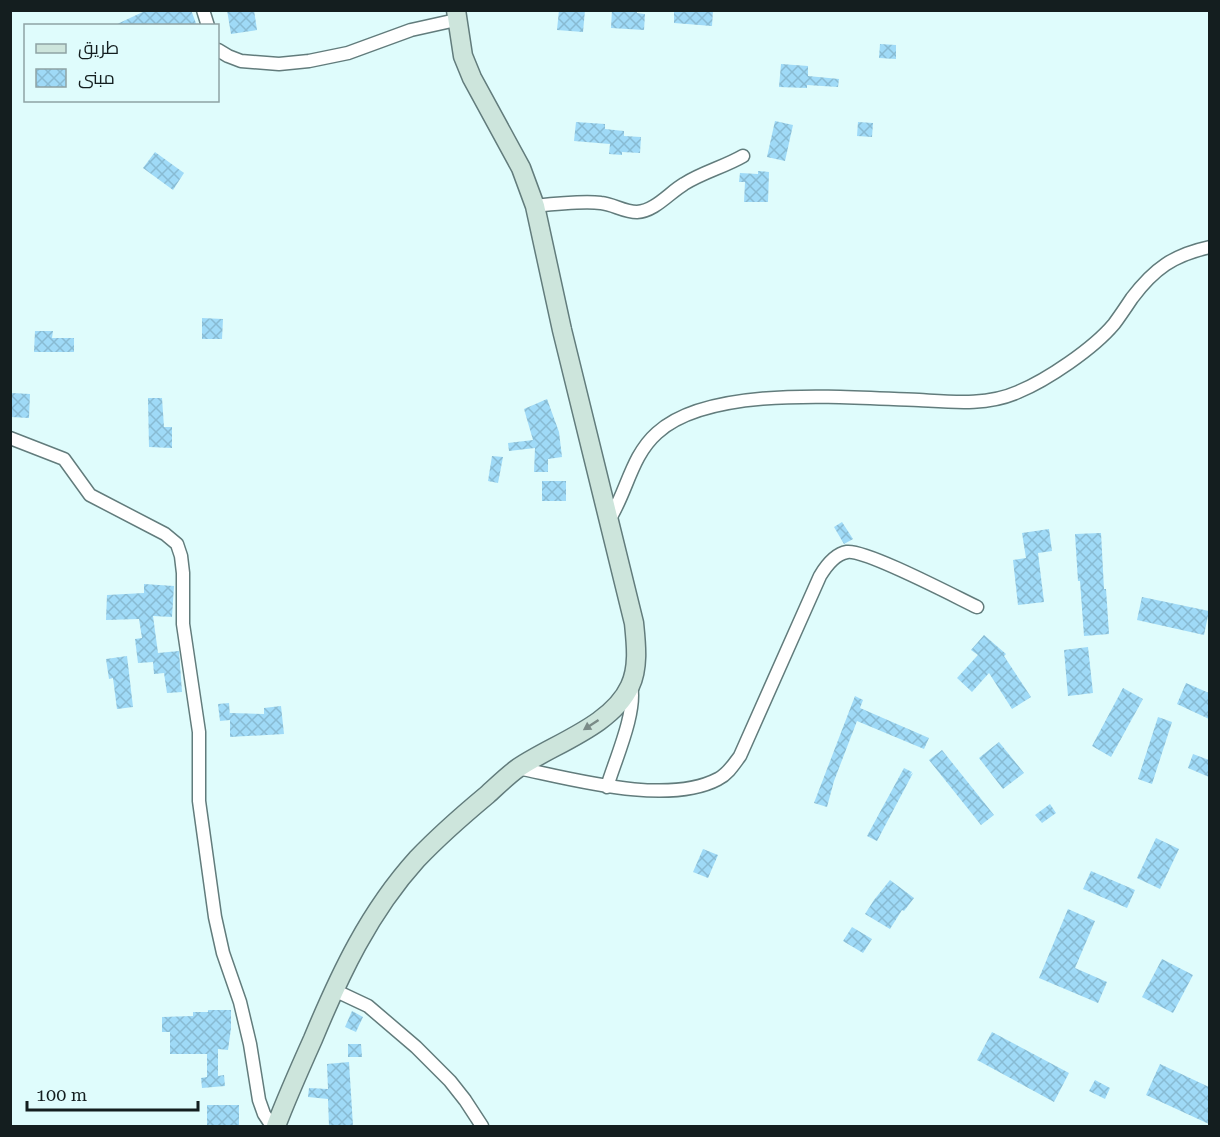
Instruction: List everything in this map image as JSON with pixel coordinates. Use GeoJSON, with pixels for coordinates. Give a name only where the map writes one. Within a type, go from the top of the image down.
{"type":"FeatureCollection","features":[{"type":"Feature","properties":{"kind":"street"},"geometry":{"type":"LineString","coordinates":[[219,51],[228,57],[241,61],[279,64],[309,62],[348,53],[456,15],[463,56],[472,78],[522,168],[535,206],[562,330],[634,623],[636,649],[631,685],[632,709],[607,787]]}},
{"type":"Feature","properties":{"kind":"street"},"geometry":{"type":"LineString","coordinates":[[535,206],[601,203],[626,211],[638,212],[651,209],[666,196],[697,176],[728,165],[743,156]]}},
{"type":"Feature","properties":{"kind":"street"},"geometry":{"type":"LineString","coordinates":[[609,520],[621,500],[642,449],[658,432],[679,419],[708,407],[744,400],[846,398],[966,403],[1017,393],[1046,377],[1095,344],[1114,324],[1148,279],[1165,264],[1179,256],[1209,247]]}},
{"type":"Feature","properties":{"kind":"street"},"geometry":{"type":"LineString","coordinates":[[10,438],[64,459],[90,495],[165,534],[177,544],[183,573],[184,635],[199,732],[199,801],[215,917],[223,953],[242,1013],[259,1100],[264,1114],[274,1126],[358,940],[383,901],[417,860],[452,825],[518,768],[612,711],[631,685]]}},
{"type":"Feature","properties":{"kind":"street"},"geometry":{"type":"LineString","coordinates":[[518,768],[607,787],[665,789],[698,787],[720,778],[730,770],[740,756],[820,576],[826,566],[838,555],[849,551],[869,556],[977,607]]}},
{"type":"Feature","properties":{"kind":"street"},"geometry":{"type":"LineString","coordinates":[[334,990],[368,1006],[416,1047],[460,1093],[482,1126]]}},
{"type":"Feature","properties":{"kind":"building"},"geometry":{"type":"Polygon","coordinates":[[[147,10],[191,10],[196,24],[117,24],[147,10]]]}},
{"type":"Feature","properties":{"kind":"building"},"geometry":{"type":"Polygon","coordinates":[[[227,10],[254,10],[257,30],[231,34],[227,10]]]}},
{"type":"Feature","properties":{"kind":"building"},"geometry":{"type":"Polygon","coordinates":[[[559,10],[585,10],[583,32],[557,30],[559,10]]]}},
{"type":"Feature","properties":{"kind":"building"},"geometry":{"type":"Polygon","coordinates":[[[612,10],[637,10],[637,13],[645,14],[644,30],[611,28],[612,10]]]}},
{"type":"Feature","properties":{"kind":"building"},"geometry":{"type":"Polygon","coordinates":[[[674,10],[713,10],[712,26],[674,23],[674,10]]]}},
{"type":"Feature","properties":{"kind":"building"},"geometry":{"type":"Polygon","coordinates":[[[880,44],[896,45],[896,59],[879,58],[880,44]]]}},
{"type":"Feature","properties":{"kind":"building"},"geometry":{"type":"Polygon","coordinates":[[[781,64],[808,66],[808,76],[839,79],[838,87],[807,85],[807,88],[779,87],[781,64]]]}},
{"type":"Feature","properties":{"kind":"building"},"geometry":{"type":"Polygon","coordinates":[[[775,121],[793,125],[785,161],[767,157],[775,121]]]}},
{"type":"Feature","properties":{"kind":"building"},"geometry":{"type":"Polygon","coordinates":[[[576,122],[605,124],[605,129],[624,131],[624,136],[641,137],[640,153],[609,154],[610,144],[574,141],[576,122]]]}},
{"type":"Feature","properties":{"kind":"building"},"geometry":{"type":"Polygon","coordinates":[[[858,122],[873,123],[872,137],[857,136],[858,122]]]}},
{"type":"Feature","properties":{"kind":"building"},"geometry":{"type":"Polygon","coordinates":[[[155,152],[184,173],[173,190],[143,168],[155,152]]]}},
{"type":"Feature","properties":{"kind":"building"},"geometry":{"type":"Polygon","coordinates":[[[758,171],[769,172],[768,202],[744,202],[745,182],[739,182],[740,173],[758,174],[758,171]]]}},
{"type":"Feature","properties":{"kind":"building"},"geometry":{"type":"Polygon","coordinates":[[[202,318],[223,319],[222,339],[202,339],[202,318]]]}},
{"type":"Feature","properties":{"kind":"building"},"geometry":{"type":"Polygon","coordinates":[[[35,331],[53,331],[52,338],[74,338],[74,352],[34,352],[35,331]]]}},
{"type":"Feature","properties":{"kind":"building"},"geometry":{"type":"Polygon","coordinates":[[[12,393],[30,394],[29,418],[11,417],[12,393]]]}},
{"type":"Feature","properties":{"kind":"building"},"geometry":{"type":"Polygon","coordinates":[[[148,398],[162,398],[164,427],[172,427],[172,448],[149,447],[148,398]]]}},
{"type":"Feature","properties":{"kind":"building"},"geometry":{"type":"Polygon","coordinates":[[[547,399],[559,432],[562,457],[548,459],[548,472],[534,472],[535,448],[509,451],[508,443],[533,440],[524,409],[547,399]]]}},
{"type":"Feature","properties":{"kind":"building"},"geometry":{"type":"Polygon","coordinates":[[[492,456],[503,457],[498,483],[488,481],[492,456]]]}},
{"type":"Feature","properties":{"kind":"building"},"geometry":{"type":"Polygon","coordinates":[[[542,481],[566,481],[566,501],[542,501],[542,481]]]}},
{"type":"Feature","properties":{"kind":"building"},"geometry":{"type":"Polygon","coordinates":[[[842,522],[853,539],[844,544],[834,527],[842,522]]]}},
{"type":"Feature","properties":{"kind":"building"},"geometry":{"type":"Polygon","coordinates":[[[1049,529],[1052,551],[1038,553],[1044,602],[1018,605],[1013,560],[1026,558],[1022,533],[1049,529]]]}},
{"type":"Feature","properties":{"kind":"building"},"geometry":{"type":"Polygon","coordinates":[[[1101,533],[1109,634],[1084,636],[1075,534],[1101,533]]]}},
{"type":"Feature","properties":{"kind":"building"},"geometry":{"type":"Polygon","coordinates":[[[144,584],[174,586],[172,617],[153,616],[158,653],[179,651],[182,692],[167,693],[164,673],[154,674],[153,662],[138,663],[135,639],[142,638],[139,619],[106,620],[107,595],[144,593],[144,584]]]}},
{"type":"Feature","properties":{"kind":"building"},"geometry":{"type":"Polygon","coordinates":[[[1142,597],[1209,611],[1204,635],[1137,620],[1142,597]]]}},
{"type":"Feature","properties":{"kind":"building"},"geometry":{"type":"Polygon","coordinates":[[[984,635],[1006,654],[1004,656],[1031,697],[1012,709],[989,673],[972,692],[957,678],[978,655],[971,650],[984,635]]]}},
{"type":"Feature","properties":{"kind":"building"},"geometry":{"type":"Polygon","coordinates":[[[1088,647],[1093,693],[1068,696],[1064,650],[1088,647]]]}},
{"type":"Feature","properties":{"kind":"building"},"geometry":{"type":"Polygon","coordinates":[[[127,656],[133,707],[117,709],[113,678],[109,679],[106,659],[127,656]]]}},
{"type":"Feature","properties":{"kind":"building"},"geometry":{"type":"Polygon","coordinates":[[[1186,683],[1209,693],[1209,719],[1177,704],[1186,683]]]}},
{"type":"Feature","properties":{"kind":"building"},"geometry":{"type":"Polygon","coordinates":[[[1123,688],[1143,699],[1111,757],[1092,746],[1123,688]]]}},
{"type":"Feature","properties":{"kind":"building"},"geometry":{"type":"Polygon","coordinates":[[[855,696],[863,700],[860,708],[929,738],[924,749],[857,721],[834,781],[827,807],[814,803],[855,696]]]}},
{"type":"Feature","properties":{"kind":"building"},"geometry":{"type":"Polygon","coordinates":[[[229,703],[230,717],[230,713],[264,714],[264,708],[281,706],[284,734],[230,737],[230,720],[220,721],[218,704],[229,703]]]}},
{"type":"Feature","properties":{"kind":"building"},"geometry":{"type":"Polygon","coordinates":[[[1158,717],[1172,722],[1152,784],[1138,779],[1158,717]]]}},
{"type":"Feature","properties":{"kind":"building"},"geometry":{"type":"Polygon","coordinates":[[[999,742],[1024,773],[1003,789],[979,758],[999,742]]]}},
{"type":"Feature","properties":{"kind":"building"},"geometry":{"type":"Polygon","coordinates":[[[942,750],[994,815],[981,825],[929,760],[942,750]]]}},
{"type":"Feature","properties":{"kind":"building"},"geometry":{"type":"Polygon","coordinates":[[[1193,754],[1209,760],[1209,777],[1188,768],[1193,754]]]}},
{"type":"Feature","properties":{"kind":"building"},"geometry":{"type":"Polygon","coordinates":[[[904,768],[912,772],[910,775],[913,773],[877,841],[867,836],[904,768]]]}},
{"type":"Feature","properties":{"kind":"building"},"geometry":{"type":"Polygon","coordinates":[[[1050,804],[1056,813],[1042,823],[1035,815],[1050,804]]]}},
{"type":"Feature","properties":{"kind":"building"},"geometry":{"type":"Polygon","coordinates":[[[1156,838],[1179,849],[1160,889],[1137,878],[1156,838]]]}},
{"type":"Feature","properties":{"kind":"building"},"geometry":{"type":"Polygon","coordinates":[[[703,849],[718,855],[708,878],[693,872],[703,849]]]}},
{"type":"Feature","properties":{"kind":"building"},"geometry":{"type":"Polygon","coordinates":[[[1091,871],[1135,890],[1127,908],[1083,889],[1091,871]]]}},
{"type":"Feature","properties":{"kind":"building"},"geometry":{"type":"Polygon","coordinates":[[[890,880],[914,898],[904,911],[902,910],[890,929],[865,914],[890,880]]]}},
{"type":"Feature","properties":{"kind":"building"},"geometry":{"type":"Polygon","coordinates":[[[1068,909],[1095,921],[1075,968],[1107,982],[1098,1003],[1039,978],[1068,909]]]}},
{"type":"Feature","properties":{"kind":"building"},"geometry":{"type":"Polygon","coordinates":[[[852,927],[872,939],[863,953],[843,941],[852,927]]]}},
{"type":"Feature","properties":{"kind":"building"},"geometry":{"type":"Polygon","coordinates":[[[1162,959],[1193,975],[1173,1013],[1142,997],[1162,959]]]}},
{"type":"Feature","properties":{"kind":"building"},"geometry":{"type":"Polygon","coordinates":[[[208,1010],[231,1010],[231,1028],[228,1050],[218,1049],[218,1076],[224,1075],[225,1086],[202,1088],[201,1078],[207,1077],[207,1054],[170,1054],[170,1032],[162,1032],[162,1017],[193,1016],[193,1012],[208,1012],[208,1010]]]}},
{"type":"Feature","properties":{"kind":"building"},"geometry":{"type":"Polygon","coordinates":[[[352,1011],[363,1017],[356,1032],[345,1027],[352,1011]]]}},
{"type":"Feature","properties":{"kind":"building"},"geometry":{"type":"Polygon","coordinates":[[[992,1032],[1069,1073],[1054,1102],[977,1060],[992,1032]]]}},
{"type":"Feature","properties":{"kind":"building"},"geometry":{"type":"Polygon","coordinates":[[[348,1044],[361,1044],[362,1057],[348,1057],[348,1044]]]}},
{"type":"Feature","properties":{"kind":"building"},"geometry":{"type":"Polygon","coordinates":[[[349,1062],[353,1126],[329,1126],[328,1099],[308,1097],[309,1088],[328,1089],[327,1064],[349,1062]]]}},
{"type":"Feature","properties":{"kind":"building"},"geometry":{"type":"Polygon","coordinates":[[[1160,1064],[1209,1087],[1209,1124],[1146,1095],[1160,1064]]]}},
{"type":"Feature","properties":{"kind":"building"},"geometry":{"type":"Polygon","coordinates":[[[1095,1080],[1110,1088],[1105,1099],[1089,1091],[1095,1080]]]}},
{"type":"Feature","properties":{"kind":"building"},"geometry":{"type":"Polygon","coordinates":[[[207,1105],[239,1105],[239,1126],[207,1126],[207,1105]]]}}]}
